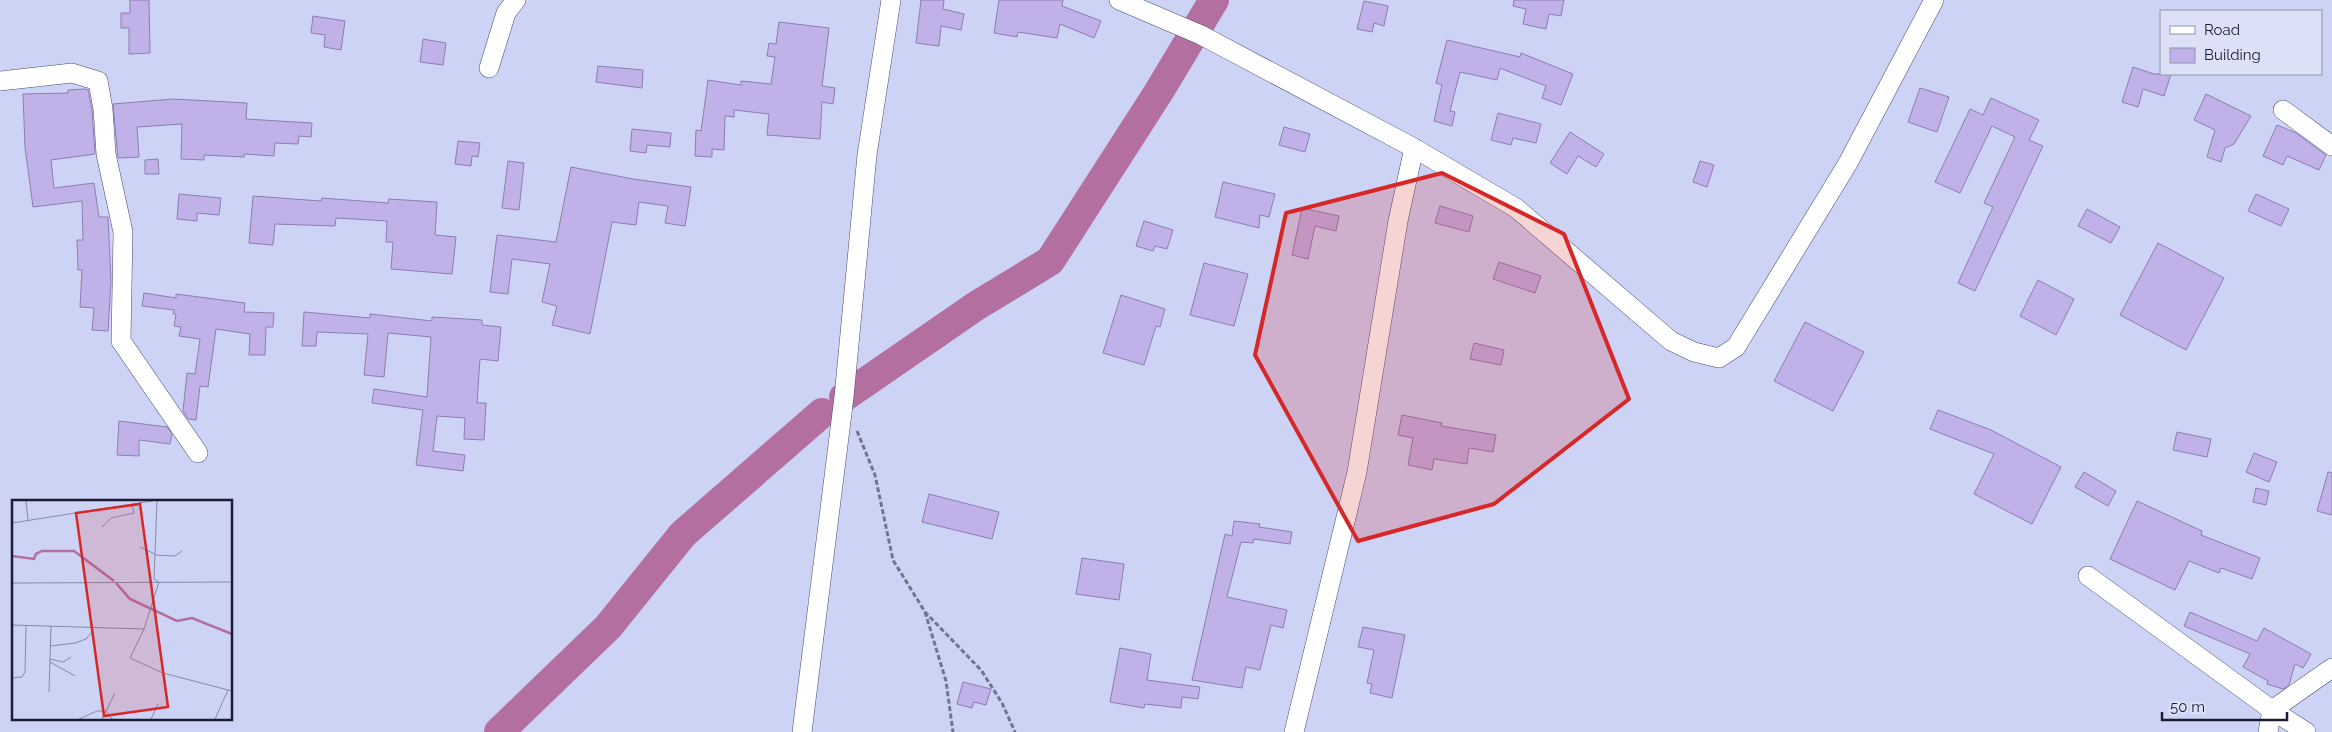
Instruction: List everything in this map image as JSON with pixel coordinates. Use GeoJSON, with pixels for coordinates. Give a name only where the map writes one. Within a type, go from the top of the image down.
{"type":"FeatureCollection","features":[{"type":"Feature","properties":{"kind":"street"},"geometry":{"type":"LineString","coordinates":[[489,68],[506,13],[516,0]]}},
{"type":"Feature","properties":{"kind":"street"},"geometry":{"type":"LineString","coordinates":[[802,732],[844,397],[867,155],[892,0]]}},
{"type":"Feature","properties":{"kind":"street"},"geometry":{"type":"LineString","coordinates":[[1119,0],[1201,36],[1414,148],[1516,208],[1671,341],[1694,352],[1719,358],[1736,347],[1848,164],[1934,0]]}},
{"type":"Feature","properties":{"kind":"street"},"geometry":{"type":"LineString","coordinates":[[0,81],[72,74],[98,82],[103,109],[106,154],[124,232],[121,341],[198,453]]}},
{"type":"Feature","properties":{"kind":"street"},"geometry":{"type":"LineString","coordinates":[[2283,110],[2332,146]]}},
{"type":"Feature","properties":{"kind":"street"},"geometry":{"type":"LineString","coordinates":[[1294,732],[1357,472],[1398,220],[1414,148]]}},
{"type":"Feature","properties":{"kind":"street"},"geometry":{"type":"LineString","coordinates":[[2088,576],[2272,710],[2306,732]]}},
{"type":"Feature","properties":{"kind":"street"},"geometry":{"type":"LineString","coordinates":[[2268,732],[2272,710],[2332,668]]}},
{"type":"Feature","properties":{"kind":"path"},"geometry":{"type":"LineString","coordinates":[[854,423],[875,475],[893,560],[925,612],[981,670],[1002,702],[1015,732]]}},
{"type":"Feature","properties":{"kind":"path"},"geometry":{"type":"LineString","coordinates":[[925,612],[946,681],[953,732]]}},
{"type":"Feature","properties":{"kind":"highlighted area"},"geometry":{"type":"Polygon","coordinates":[[[1442,173],[1564,234],[1629,399],[1494,504],[1358,541],[1255,355],[1286,213],[1442,173]]]}},
{"type":"Feature","properties":{"kind":"building"},"geometry":{"type":"Polygon","coordinates":[[[130,0],[149,0],[150,53],[129,54],[129,28],[121,28],[121,13],[130,13],[130,0]]]}},
{"type":"Feature","properties":{"kind":"building"},"geometry":{"type":"Polygon","coordinates":[[[921,0],[944,0],[943,9],[964,14],[961,30],[941,26],[939,46],[916,43],[921,0]]]}},
{"type":"Feature","properties":{"kind":"building"},"geometry":{"type":"Polygon","coordinates":[[[999,0],[1063,0],[1062,6],[1101,21],[1094,38],[1060,24],[1057,38],[1018,32],[1017,37],[994,33],[999,0]]]}},
{"type":"Feature","properties":{"kind":"building"},"geometry":{"type":"Polygon","coordinates":[[[1514,0],[1564,0],[1561,16],[1549,14],[1546,29],[1523,24],[1526,9],[1513,6],[1514,0]]]}},
{"type":"Feature","properties":{"kind":"building"},"geometry":{"type":"Polygon","coordinates":[[[1364,1],[1388,6],[1384,26],[1374,23],[1372,32],[1357,29],[1364,1]]]}},
{"type":"Feature","properties":{"kind":"building"},"geometry":{"type":"Polygon","coordinates":[[[313,16],[345,21],[341,50],[324,47],[325,35],[311,33],[313,16]]]}},
{"type":"Feature","properties":{"kind":"building"},"geometry":{"type":"Polygon","coordinates":[[[779,22],[829,28],[822,86],[835,88],[833,104],[822,102],[820,139],[767,135],[769,114],[734,110],[734,117],[725,116],[724,150],[712,149],[712,157],[695,156],[696,130],[701,131],[708,80],[741,85],[741,81],[771,84],[775,57],[767,56],[769,43],[776,44],[779,22]]]}},
{"type":"Feature","properties":{"kind":"building"},"geometry":{"type":"Polygon","coordinates":[[[423,39],[446,43],[443,65],[420,62],[423,39]]]}},
{"type":"Feature","properties":{"kind":"building"},"geometry":{"type":"Polygon","coordinates":[[[1447,40],[1520,57],[1521,53],[1573,74],[1561,105],[1542,98],[1546,86],[1500,68],[1497,80],[1460,72],[1450,111],[1455,112],[1452,126],[1434,121],[1442,85],[1436,83],[1447,40]]]}},
{"type":"Feature","properties":{"kind":"building"},"geometry":{"type":"Polygon","coordinates":[[[598,66],[643,70],[642,88],[596,82],[598,66]]]}},
{"type":"Feature","properties":{"kind":"building"},"geometry":{"type":"Polygon","coordinates":[[[2133,67],[2154,74],[2171,75],[2164,96],[2143,89],[2138,107],[2122,102],[2133,67]]]}},
{"type":"Feature","properties":{"kind":"building"},"geometry":{"type":"Polygon","coordinates":[[[1920,88],[1949,97],[1937,132],[1908,122],[1920,88]]]}},
{"type":"Feature","properties":{"kind":"building"},"geometry":{"type":"Polygon","coordinates":[[[68,90],[88,90],[92,110],[95,154],[51,160],[54,188],[94,183],[99,217],[108,217],[111,281],[108,331],[92,330],[94,308],[80,307],[82,270],[78,270],[77,240],[83,240],[82,201],[33,207],[25,147],[23,94],[68,93],[68,90]]]}},
{"type":"Feature","properties":{"kind":"building"},"geometry":{"type":"Polygon","coordinates":[[[2206,94],[2251,116],[2234,144],[2225,148],[2221,162],[2207,157],[2215,130],[2194,120],[2206,94]]]}},
{"type":"Feature","properties":{"kind":"building"},"geometry":{"type":"Polygon","coordinates":[[[1991,98],[2039,120],[2029,140],[2043,146],[1975,291],[1958,283],[1993,207],[1984,203],[2015,137],[1992,126],[1960,193],[1935,182],[1970,109],[1983,115],[1991,98]]]}},
{"type":"Feature","properties":{"kind":"building"},"geometry":{"type":"Polygon","coordinates":[[[173,99],[247,103],[246,119],[312,123],[311,137],[299,136],[298,144],[275,143],[274,156],[244,154],[244,157],[204,155],[204,160],[181,159],[182,124],[137,127],[139,157],[118,158],[113,104],[173,99]]]}},
{"type":"Feature","properties":{"kind":"building"},"geometry":{"type":"Polygon","coordinates":[[[1498,113],[1541,124],[1536,143],[1513,138],[1511,145],[1491,140],[1498,113]]]}},
{"type":"Feature","properties":{"kind":"building"},"geometry":{"type":"Polygon","coordinates":[[[2277,125],[2296,133],[2326,155],[2319,170],[2287,156],[2283,165],[2263,156],[2277,125]]]}},
{"type":"Feature","properties":{"kind":"building"},"geometry":{"type":"Polygon","coordinates":[[[1284,127],[1310,134],[1305,152],[1279,145],[1284,127]]]}},
{"type":"Feature","properties":{"kind":"building"},"geometry":{"type":"Polygon","coordinates":[[[632,129],[671,133],[670,147],[647,145],[646,153],[630,151],[632,129]]]}},
{"type":"Feature","properties":{"kind":"building"},"geometry":{"type":"Polygon","coordinates":[[[1570,132],[1604,154],[1596,167],[1578,156],[1567,174],[1550,163],[1570,132]]]}},
{"type":"Feature","properties":{"kind":"building"},"geometry":{"type":"Polygon","coordinates":[[[458,141],[480,143],[478,157],[472,156],[471,166],[455,164],[458,141]]]}},
{"type":"Feature","properties":{"kind":"building"},"geometry":{"type":"Polygon","coordinates":[[[158,159],[159,174],[145,174],[145,160],[158,159]]]}},
{"type":"Feature","properties":{"kind":"building"},"geometry":{"type":"Polygon","coordinates":[[[508,161],[524,163],[519,210],[502,208],[508,161]]]}},
{"type":"Feature","properties":{"kind":"building"},"geometry":{"type":"Polygon","coordinates":[[[1700,161],[1714,165],[1707,187],[1693,182],[1700,161]]]}},
{"type":"Feature","properties":{"kind":"building"},"geometry":{"type":"Polygon","coordinates":[[[571,167],[633,179],[691,187],[685,226],[665,223],[668,206],[639,202],[636,225],[612,222],[590,334],[552,325],[557,306],[542,302],[550,264],[512,259],[508,294],[490,292],[497,235],[556,242],[571,167]]]}},
{"type":"Feature","properties":{"kind":"building"},"geometry":{"type":"Polygon","coordinates":[[[1223,182],[1275,194],[1269,217],[1260,215],[1259,228],[1215,217],[1223,182]]]}},
{"type":"Feature","properties":{"kind":"building"},"geometry":{"type":"Polygon","coordinates":[[[179,194],[221,198],[219,215],[197,213],[197,221],[177,219],[179,194]]]}},
{"type":"Feature","properties":{"kind":"building"},"geometry":{"type":"Polygon","coordinates":[[[2256,194],[2289,209],[2281,226],[2248,211],[2256,194]]]}},
{"type":"Feature","properties":{"kind":"building"},"geometry":{"type":"Polygon","coordinates":[[[253,196],[321,201],[322,198],[388,203],[389,199],[437,202],[435,235],[456,237],[452,274],[391,269],[393,242],[386,242],[387,221],[336,218],[335,226],[275,224],[273,245],[249,243],[253,196]]]}},
{"type":"Feature","properties":{"kind":"building"},"geometry":{"type":"Polygon","coordinates":[[[1440,206],[1473,216],[1469,232],[1435,223],[1440,206]]]}},
{"type":"Feature","properties":{"kind":"building"},"geometry":{"type":"Polygon","coordinates":[[[1302,208],[1339,216],[1336,231],[1315,226],[1308,259],[1292,255],[1302,208]]]}},
{"type":"Feature","properties":{"kind":"building"},"geometry":{"type":"Polygon","coordinates":[[[2087,209],[2120,227],[2111,243],[2078,226],[2087,209]]]}},
{"type":"Feature","properties":{"kind":"building"},"geometry":{"type":"Polygon","coordinates":[[[1144,221],[1173,230],[1167,249],[1155,246],[1153,251],[1136,246],[1144,221]]]}},
{"type":"Feature","properties":{"kind":"building"},"geometry":{"type":"Polygon","coordinates":[[[2158,243],[2224,278],[2186,350],[2120,315],[2158,243]]]}},
{"type":"Feature","properties":{"kind":"building"},"geometry":{"type":"Polygon","coordinates":[[[1499,262],[1541,276],[1535,293],[1493,279],[1499,262]]]}},
{"type":"Feature","properties":{"kind":"building"},"geometry":{"type":"Polygon","coordinates":[[[1204,263],[1248,274],[1234,326],[1190,315],[1204,263]]]}},
{"type":"Feature","properties":{"kind":"building"},"geometry":{"type":"Polygon","coordinates":[[[2038,280],[2074,299],[2056,335],[2020,316],[2038,280]]]}},
{"type":"Feature","properties":{"kind":"building"},"geometry":{"type":"Polygon","coordinates":[[[144,293],[176,298],[176,294],[245,303],[244,312],[274,313],[273,327],[266,327],[265,355],[249,355],[250,334],[216,329],[208,387],[200,386],[196,420],[188,419],[183,411],[187,373],[195,374],[200,339],[179,336],[181,327],[174,326],[176,314],[173,314],[174,310],[142,306],[144,293]]]}},
{"type":"Feature","properties":{"kind":"building"},"geometry":{"type":"Polygon","coordinates":[[[1121,295],[1165,309],[1160,327],[1156,326],[1144,365],[1103,353],[1121,295]]]}},
{"type":"Feature","properties":{"kind":"building"},"geometry":{"type":"Polygon","coordinates":[[[304,312],[370,318],[370,314],[432,321],[432,317],[482,320],[482,325],[501,327],[498,361],[480,359],[477,403],[486,403],[484,440],[464,439],[465,418],[437,416],[433,451],[465,455],[463,471],[416,465],[423,410],[372,403],[374,389],[427,397],[431,337],[388,333],[384,377],[364,375],[368,334],[317,332],[316,346],[302,346],[304,312]]]}},
{"type":"Feature","properties":{"kind":"building"},"geometry":{"type":"Polygon","coordinates":[[[1805,322],[1864,352],[1833,411],[1774,381],[1805,322]]]}},
{"type":"Feature","properties":{"kind":"building"},"geometry":{"type":"Polygon","coordinates":[[[1474,343],[1504,350],[1501,365],[1470,359],[1474,343]]]}},
{"type":"Feature","properties":{"kind":"building"},"geometry":{"type":"Polygon","coordinates":[[[1938,410],[1991,430],[2061,467],[2032,524],[1974,494],[1994,454],[1930,429],[1938,410]]]}},
{"type":"Feature","properties":{"kind":"building"},"geometry":{"type":"Polygon","coordinates":[[[1402,415],[1442,423],[1441,426],[1496,435],[1493,452],[1469,448],[1467,464],[1434,459],[1432,470],[1408,465],[1413,438],[1398,435],[1402,415]]]}},
{"type":"Feature","properties":{"kind":"building"},"geometry":{"type":"Polygon","coordinates":[[[119,421],[167,427],[172,434],[170,444],[139,440],[139,456],[117,455],[119,421]]]}},
{"type":"Feature","properties":{"kind":"building"},"geometry":{"type":"Polygon","coordinates":[[[2177,432],[2211,439],[2207,457],[2173,450],[2177,432]]]}},
{"type":"Feature","properties":{"kind":"building"},"geometry":{"type":"Polygon","coordinates":[[[2254,453],[2277,462],[2269,482],[2246,472],[2254,453]]]}},
{"type":"Feature","properties":{"kind":"building"},"geometry":{"type":"Polygon","coordinates":[[[2084,472],[2116,491],[2108,506],[2075,487],[2084,472]]]}},
{"type":"Feature","properties":{"kind":"building"},"geometry":{"type":"Polygon","coordinates":[[[2328,472],[2332,473],[2332,515],[2317,511],[2328,472]]]}},
{"type":"Feature","properties":{"kind":"building"},"geometry":{"type":"Polygon","coordinates":[[[2256,488],[2269,491],[2266,505],[2253,502],[2256,488]]]}},
{"type":"Feature","properties":{"kind":"building"},"geometry":{"type":"Polygon","coordinates":[[[929,494],[999,512],[992,539],[922,522],[929,494]]]}},
{"type":"Feature","properties":{"kind":"building"},"geometry":{"type":"Polygon","coordinates":[[[2137,501],[2202,531],[2201,535],[2260,558],[2252,579],[2221,568],[2219,573],[2189,561],[2175,590],[2110,559],[2137,501]]]}},
{"type":"Feature","properties":{"kind":"building"},"geometry":{"type":"Polygon","coordinates":[[[1234,521],[1260,524],[1259,527],[1292,532],[1290,544],[1254,539],[1253,543],[1241,542],[1227,597],[1287,610],[1283,628],[1271,625],[1260,670],[1246,667],[1242,688],[1192,680],[1225,534],[1232,536],[1234,521]]]}},
{"type":"Feature","properties":{"kind":"building"},"geometry":{"type":"Polygon","coordinates":[[[1082,558],[1124,564],[1119,600],[1076,594],[1082,558]]]}},
{"type":"Feature","properties":{"kind":"building"},"geometry":{"type":"Polygon","coordinates":[[[2190,612],[2257,641],[2264,628],[2311,654],[2303,668],[2295,664],[2289,685],[2283,689],[2267,684],[2268,681],[2243,667],[2250,654],[2184,626],[2190,612]]]}},
{"type":"Feature","properties":{"kind":"building"},"geometry":{"type":"Polygon","coordinates":[[[1363,627],[1405,635],[1392,698],[1370,693],[1372,684],[1367,683],[1374,650],[1358,647],[1363,627]]]}},
{"type":"Feature","properties":{"kind":"building"},"geometry":{"type":"Polygon","coordinates":[[[1120,648],[1151,654],[1147,680],[1200,687],[1198,699],[1182,697],[1181,708],[1145,704],[1144,708],[1110,702],[1120,648]]]}},
{"type":"Feature","properties":{"kind":"building"},"geometry":{"type":"Polygon","coordinates":[[[963,682],[991,689],[986,705],[974,702],[972,708],[957,704],[963,682]]]}},
{"type":"Feature","properties":{"kind":"waterway"},"geometry":{"type":"LineString","coordinates":[[844,397],[976,306],[1050,261],[1158,93],[1214,0]]}},
{"type":"Feature","properties":{"kind":"waterway"},"geometry":{"type":"LineString","coordinates":[[499,732],[608,627],[683,534],[822,413]]}}]}
